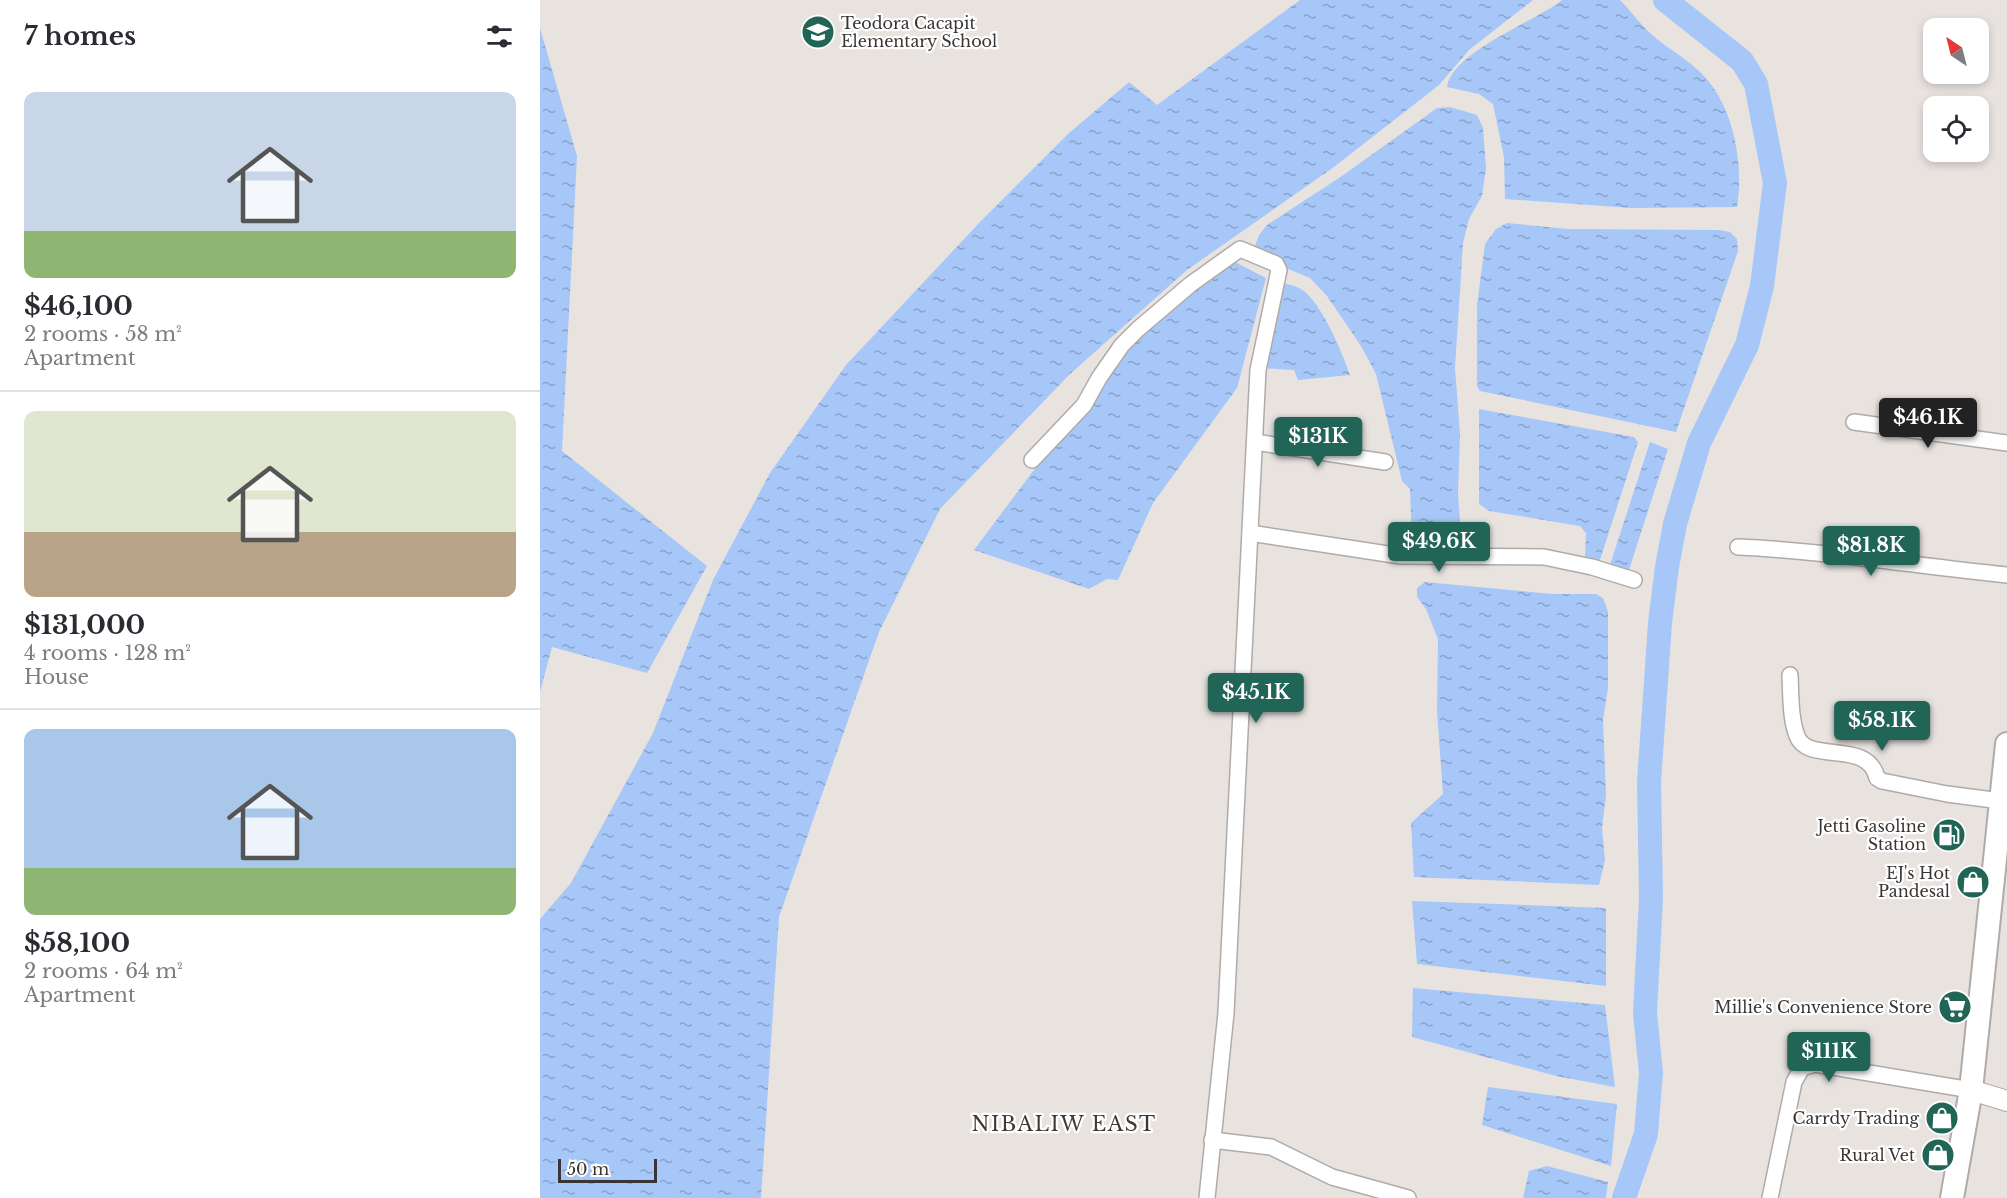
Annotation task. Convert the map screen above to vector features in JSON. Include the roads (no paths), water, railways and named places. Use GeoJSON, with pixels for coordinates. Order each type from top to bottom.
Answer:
{"type":"FeatureCollection","features":[{"type":"Feature","properties":{"kind":"highway"},"geometry":{"type":"LineString","coordinates":[[1952,1198],[1971,1090],[2007,744]]}},
{"type":"Feature","properties":{"kind":"main road"},"geometry":{"type":"LineString","coordinates":[[1971,1090],[2007,1101]]}},
{"type":"Feature","properties":{"kind":"street"},"geometry":{"type":"LineString","coordinates":[[1032,460],[1084,405],[1122,345],[1138,328],[1209,270],[1240,249],[1274,262],[1279,270],[1258,370],[1226,1013],[1207,1198]]}},
{"type":"Feature","properties":{"kind":"street"},"geometry":{"type":"LineString","coordinates":[[1854,422],[2007,443]]}},
{"type":"Feature","properties":{"kind":"street"},"geometry":{"type":"LineString","coordinates":[[1255,442],[1385,462]]}},
{"type":"Feature","properties":{"kind":"street"},"geometry":{"type":"LineString","coordinates":[[1250,533],[1401,556],[1553,558],[1634,580]]}},
{"type":"Feature","properties":{"kind":"street"},"geometry":{"type":"LineString","coordinates":[[1738,547],[1809,550],[1877,562],[2007,575]]}},
{"type":"Feature","properties":{"kind":"street"},"geometry":{"type":"LineString","coordinates":[[1790,675],[1792,715],[1797,738],[1807,746],[1864,758],[1875,769],[1877,778],[1882,780],[1947,794],[2001,801]]}},
{"type":"Feature","properties":{"kind":"street"},"geometry":{"type":"LineString","coordinates":[[1770,1198],[1794,1082],[1802,1068],[1815,1064],[1971,1090]]}},
{"type":"Feature","properties":{"kind":"street"},"geometry":{"type":"LineString","coordinates":[[1212,1140],[1270,1147],[1332,1177],[1408,1198]]}},
{"type":"Feature","properties":{"kind":"water"},"geometry":{"type":"Polygon","coordinates":[[[1300,0],[1533,0],[1469,50],[1439,85],[1334,167],[1187,270],[1069,375],[940,509],[879,632],[779,917],[761,1198],[540,1198],[540,919],[571,883],[653,733],[713,580],[770,473],[846,365],[980,222],[1068,134],[1129,82],[1157,105],[1300,0]]]}},
{"type":"Feature","properties":{"kind":"water"},"geometry":{"type":"Polygon","coordinates":[[[1562,0],[1620,0],[1651,34],[1693,65],[1705,77],[1715,90],[1730,121],[1738,156],[1737,207],[1631,208],[1505,199],[1504,157],[1493,104],[1479,94],[1447,87],[1452,74],[1478,50],[1562,0]]]}},
{"type":"Feature","properties":{"kind":"water"},"geometry":{"type":"Polygon","coordinates":[[[540,28],[577,156],[562,451],[707,566],[647,673],[552,647],[540,692],[540,28]]]}},
{"type":"Feature","properties":{"kind":"water"},"geometry":{"type":"Polygon","coordinates":[[[1450,107],[1477,115],[1483,128],[1486,168],[1482,196],[1469,219],[1463,243],[1455,368],[1460,434],[1458,493],[1460,521],[1458,545],[1450,554],[1419,551],[1412,542],[1410,489],[1402,481],[1376,374],[1361,346],[1327,296],[1310,278],[1252,254],[1259,235],[1267,225],[1342,176],[1437,108],[1450,107]]]}},
{"type":"Feature","properties":{"kind":"water"},"geometry":{"type":"Polygon","coordinates":[[[1507,223],[1568,229],[1719,230],[1730,232],[1737,239],[1738,251],[1676,432],[1480,391],[1477,386],[1477,305],[1485,244],[1496,229],[1507,223]]]}},
{"type":"Feature","properties":{"kind":"water"},"geometry":{"type":"Polygon","coordinates":[[[1233,261],[1266,278],[1237,388],[1153,503],[1118,580],[1107,579],[1089,589],[974,550],[1117,359],[1141,334],[1233,261]]]}},
{"type":"Feature","properties":{"kind":"water"},"geometry":{"type":"Polygon","coordinates":[[[1278,282],[1301,289],[1316,304],[1336,341],[1350,375],[1298,380],[1294,370],[1261,368],[1278,282]]]}},
{"type":"Feature","properties":{"kind":"water"},"geometry":{"type":"Polygon","coordinates":[[[1479,409],[1634,437],[1638,442],[1599,563],[1585,560],[1586,533],[1580,526],[1489,511],[1479,504],[1479,409]]]}},
{"type":"Feature","properties":{"kind":"water"},"geometry":{"type":"Polygon","coordinates":[[[1650,442],[1668,449],[1627,576],[1610,581],[1606,577],[1650,442]]]}},
{"type":"Feature","properties":{"kind":"water"},"geometry":{"type":"Polygon","coordinates":[[[1425,582],[1552,594],[1596,594],[1603,598],[1608,612],[1608,688],[1603,720],[1606,795],[1602,828],[1605,860],[1599,885],[1414,877],[1411,823],[1443,794],[1437,711],[1438,639],[1426,609],[1417,597],[1417,588],[1425,582]]]}},
{"type":"Feature","properties":{"kind":"water"},"geometry":{"type":"Polygon","coordinates":[[[1412,901],[1606,908],[1606,986],[1417,964],[1412,901]]]}},
{"type":"Feature","properties":{"kind":"water"},"geometry":{"type":"Polygon","coordinates":[[[1413,988],[1605,1005],[1615,1087],[1556,1076],[1412,1037],[1413,988]]]}},
{"type":"Feature","properties":{"kind":"water"},"geometry":{"type":"Polygon","coordinates":[[[1488,1087],[1617,1104],[1611,1166],[1482,1125],[1488,1087]]]}},
{"type":"Feature","properties":{"kind":"water"},"geometry":{"type":"Polygon","coordinates":[[[1547,1166],[1608,1182],[1606,1198],[1523,1198],[1529,1171],[1547,1166]]]}},
{"type":"Feature","properties":{"kind":"waterway"},"geometry":{"type":"LineString","coordinates":[[1624,1198],[1646,1134],[1651,1073],[1645,1013],[1651,898],[1649,782],[1660,623],[1667,567],[1675,524],[1699,443],[1747,345],[1762,286],[1775,183],[1756,84],[1742,61],[1665,0]]}},
{"type":"Feature","properties":{"kind":"place","name":"Teodora Cacapit Elementary School"},"geometry":{"type":"Point","coordinates":[818,32]}},
{"type":"Feature","properties":{"kind":"place","name":"Jetti Gasoline Station"},"geometry":{"type":"Point","coordinates":[1949,835]}},
{"type":"Feature","properties":{"kind":"place","name":"EJ's Hot Pandesal"},"geometry":{"type":"Point","coordinates":[1973,882]}},
{"type":"Feature","properties":{"kind":"place","name":"Millie's Convenience Store"},"geometry":{"type":"Point","coordinates":[1955,1007]}},
{"type":"Feature","properties":{"kind":"place","name":"Carrdy Trading"},"geometry":{"type":"Point","coordinates":[1942,1118]}},
{"type":"Feature","properties":{"kind":"place","name":"Rural Vet"},"geometry":{"type":"Point","coordinates":[1938,1155]}},
{"type":"Feature","properties":{"kind":"district","name":"NIBALIW EAST"},"geometry":{"type":"Point","coordinates":[1064,1124]}}]}
